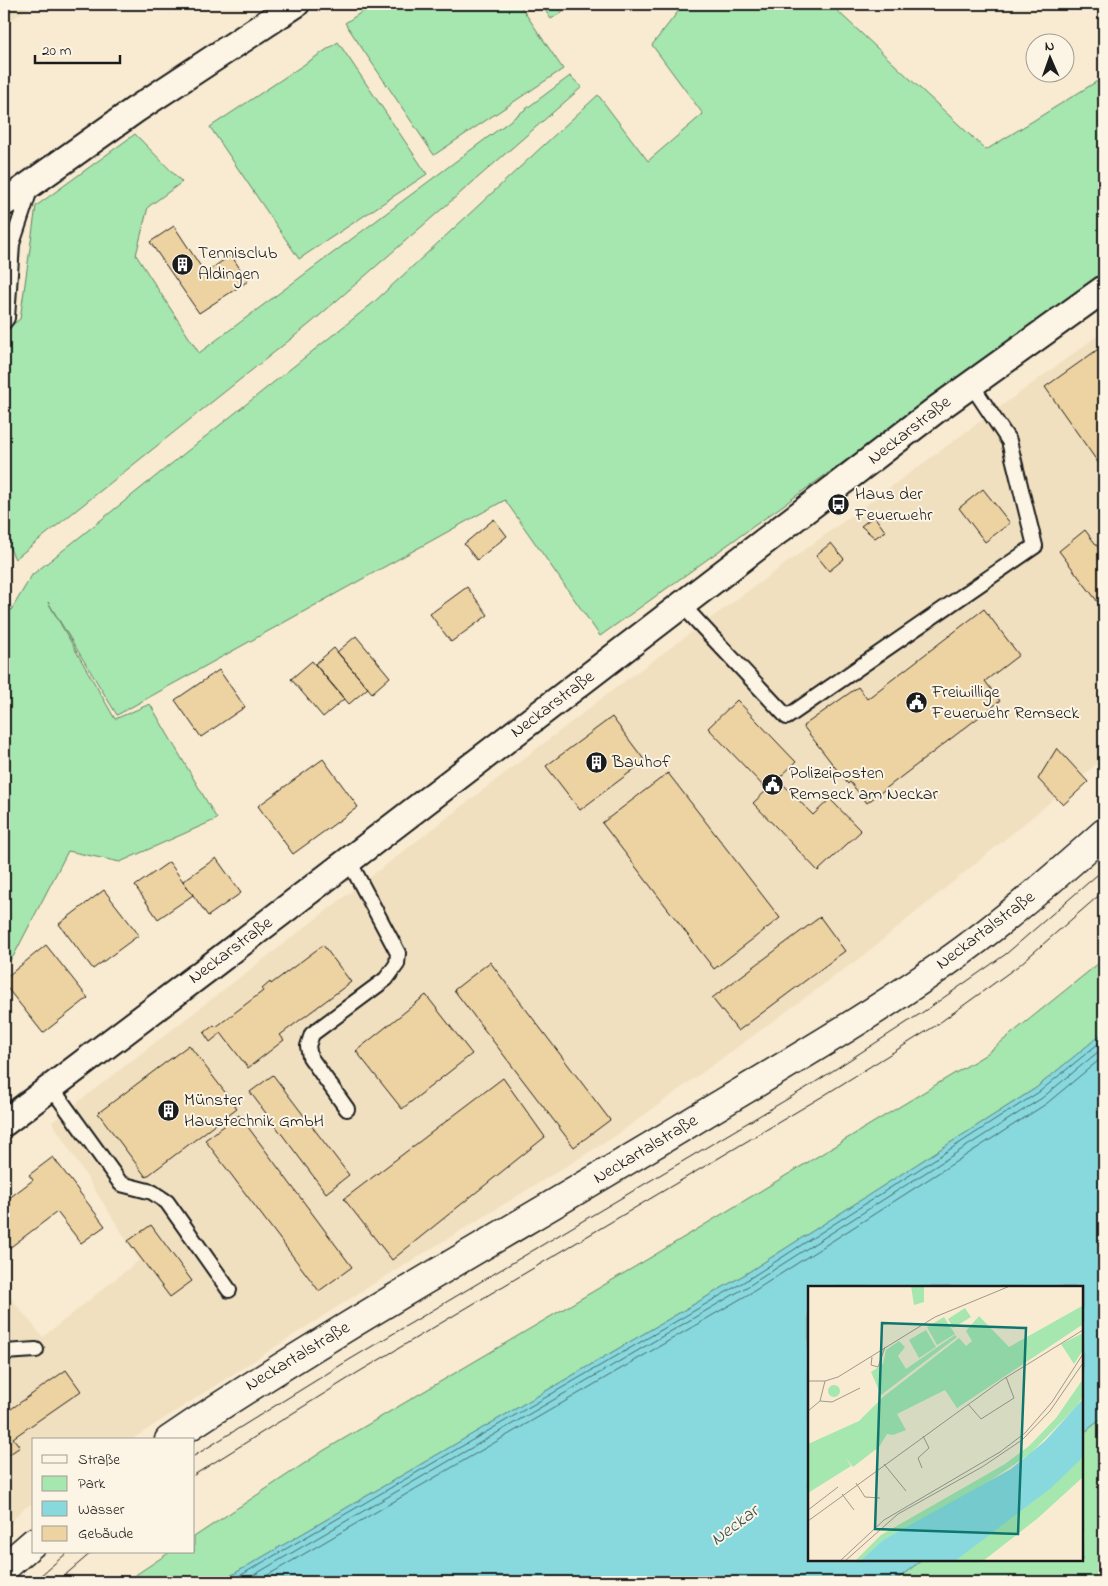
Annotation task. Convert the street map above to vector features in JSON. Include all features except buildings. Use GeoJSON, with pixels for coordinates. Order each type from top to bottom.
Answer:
{"type":"FeatureCollection","features":[{"type":"Feature","properties":{"kind":"main road","name":"Neckartalstraße"},"geometry":{"type":"LineString","coordinates":[[172,1438],[242,1390],[798,1058],[944,965],[1032,897],[1104,833]]}},
{"type":"Feature","properties":{"kind":"main road"},"geometry":{"type":"LineString","coordinates":[[4,1568],[32,1544]]}},
{"type":"Feature","properties":{"kind":"street"},"geometry":{"type":"LineString","coordinates":[[4,203],[135,110],[296,4]]}},
{"type":"Feature","properties":{"kind":"street","name":"Neckarstraße"},"geometry":{"type":"LineString","coordinates":[[4,1123],[971,384],[1104,289]]}},
{"type":"Feature","properties":{"kind":"lane"},"geometry":{"type":"LineString","coordinates":[[4,322],[7,318],[12,244],[32,182]]}},
{"type":"Feature","properties":{"kind":"lane"},"geometry":{"type":"LineString","coordinates":[[682,606],[787,716],[1034,546],[1009,441],[971,384]]}},
{"type":"Feature","properties":{"kind":"lane"},"geometry":{"type":"LineString","coordinates":[[347,1109],[310,1057],[308,1046],[312,1034],[386,979],[397,964],[398,954],[349,861]]}},
{"type":"Feature","properties":{"kind":"lane"},"geometry":{"type":"LineString","coordinates":[[51,1087],[121,1184],[152,1192],[167,1202],[229,1290]]}},
{"type":"Feature","properties":{"kind":"lane"},"geometry":{"type":"LineString","coordinates":[[4,1352],[36,1350]]}},
{"type":"Feature","properties":{"kind":"shaded area"},"geometry":{"type":"Polygon","coordinates":[[[4,4],[33,4],[4,26],[4,4]]]}},
{"type":"Feature","properties":{"kind":"shaded area"},"geometry":{"type":"Polygon","coordinates":[[[1104,331],[1104,758],[864,955],[614,1137],[362,1291],[134,1438],[32,1438],[32,1504],[23,1509],[4,1530],[4,1290],[43,1337],[139,1260],[52,1122],[618,686],[1104,331]]]}},
{"type":"Feature","properties":{"kind":"green space"},"geometry":{"type":"Polygon","coordinates":[[[374,4],[519,4],[563,69],[434,155],[345,23],[374,4]]]}},
{"type":"Feature","properties":{"kind":"green space"},"geometry":{"type":"Polygon","coordinates":[[[541,4],[575,4],[551,19],[541,4]]]}},
{"type":"Feature","properties":{"kind":"green space"},"geometry":{"type":"Polygon","coordinates":[[[684,4],[830,4],[986,150],[1104,77],[1104,276],[600,636],[505,500],[117,715],[48,602],[115,719],[150,704],[217,819],[120,862],[68,851],[13,957],[4,965],[4,622],[32,575],[373,303],[598,95],[648,161],[703,114],[652,45],[684,4]]]}},
{"type":"Feature","properties":{"kind":"green space"},"geometry":{"type":"Polygon","coordinates":[[[338,42],[427,174],[299,259],[210,127],[338,42]]]}},
{"type":"Feature","properties":{"kind":"green space"},"geometry":{"type":"Polygon","coordinates":[[[570,76],[582,87],[311,323],[15,559],[4,537],[4,331],[20,319],[36,206],[135,134],[182,182],[148,207],[136,255],[199,353],[570,76]]]}},
{"type":"Feature","properties":{"kind":"green space"},"geometry":{"type":"Polygon","coordinates":[[[1104,959],[1104,1032],[1036,1088],[744,1275],[220,1582],[125,1582],[167,1554],[195,1554],[195,1536],[323,1451],[648,1259],[985,1055],[1104,959]]]}},
{"type":"Feature","properties":{"kind":"green space"},"geometry":{"type":"Polygon","coordinates":[[[1104,1417],[1104,1582],[893,1582],[921,1561],[1083,1561],[1083,1433],[1104,1417]]]}},
{"type":"Feature","properties":{"kind":"water","name":"Neckar"},"geometry":{"type":"Polygon","coordinates":[[[1104,1032],[1104,1417],[1083,1433],[1083,1286],[808,1286],[808,1561],[921,1561],[893,1582],[220,1582],[744,1275],[1036,1088],[1104,1032]]]}},
{"type":"Feature","properties":{"kind":"tram line"},"geometry":{"type":"LineString","coordinates":[[195,1455],[349,1360],[811,1085],[926,1010],[1006,954],[1104,869]]}},
{"type":"Feature","properties":{"kind":"tram line"},"geometry":{"type":"LineString","coordinates":[[195,1474],[357,1373],[823,1096],[935,1026],[1018,966],[1104,891]]}},
{"type":"Feature","properties":{"kind":"tram line"},"geometry":{"type":"LineString","coordinates":[[33,1582],[66,1554]]}},
{"type":"Feature","properties":{"kind":"tram line"},"geometry":{"type":"LineString","coordinates":[[57,1582],[90,1554]]}},
{"type":"Feature","properties":{"kind":"place","name":"Tennisclub Aldingen"},"geometry":{"type":"Point","coordinates":[182,264]}},
{"type":"Feature","properties":{"kind":"place","name":"Haus der Feuerwehr"},"geometry":{"type":"Point","coordinates":[839,505]}},
{"type":"Feature","properties":{"kind":"place","name":"Freiwillige Feuerwehr Remseck"},"geometry":{"type":"Point","coordinates":[916,703]}},
{"type":"Feature","properties":{"kind":"place","name":"Bauhof"},"geometry":{"type":"Point","coordinates":[596,763]}},
{"type":"Feature","properties":{"kind":"place","name":"Polizeiposten Remseck am Neckar"},"geometry":{"type":"Point","coordinates":[773,784]}},
{"type":"Feature","properties":{"kind":"place","name":"Münster Haustechnik GmbH"},"geometry":{"type":"Point","coordinates":[168,1111]}}]}
